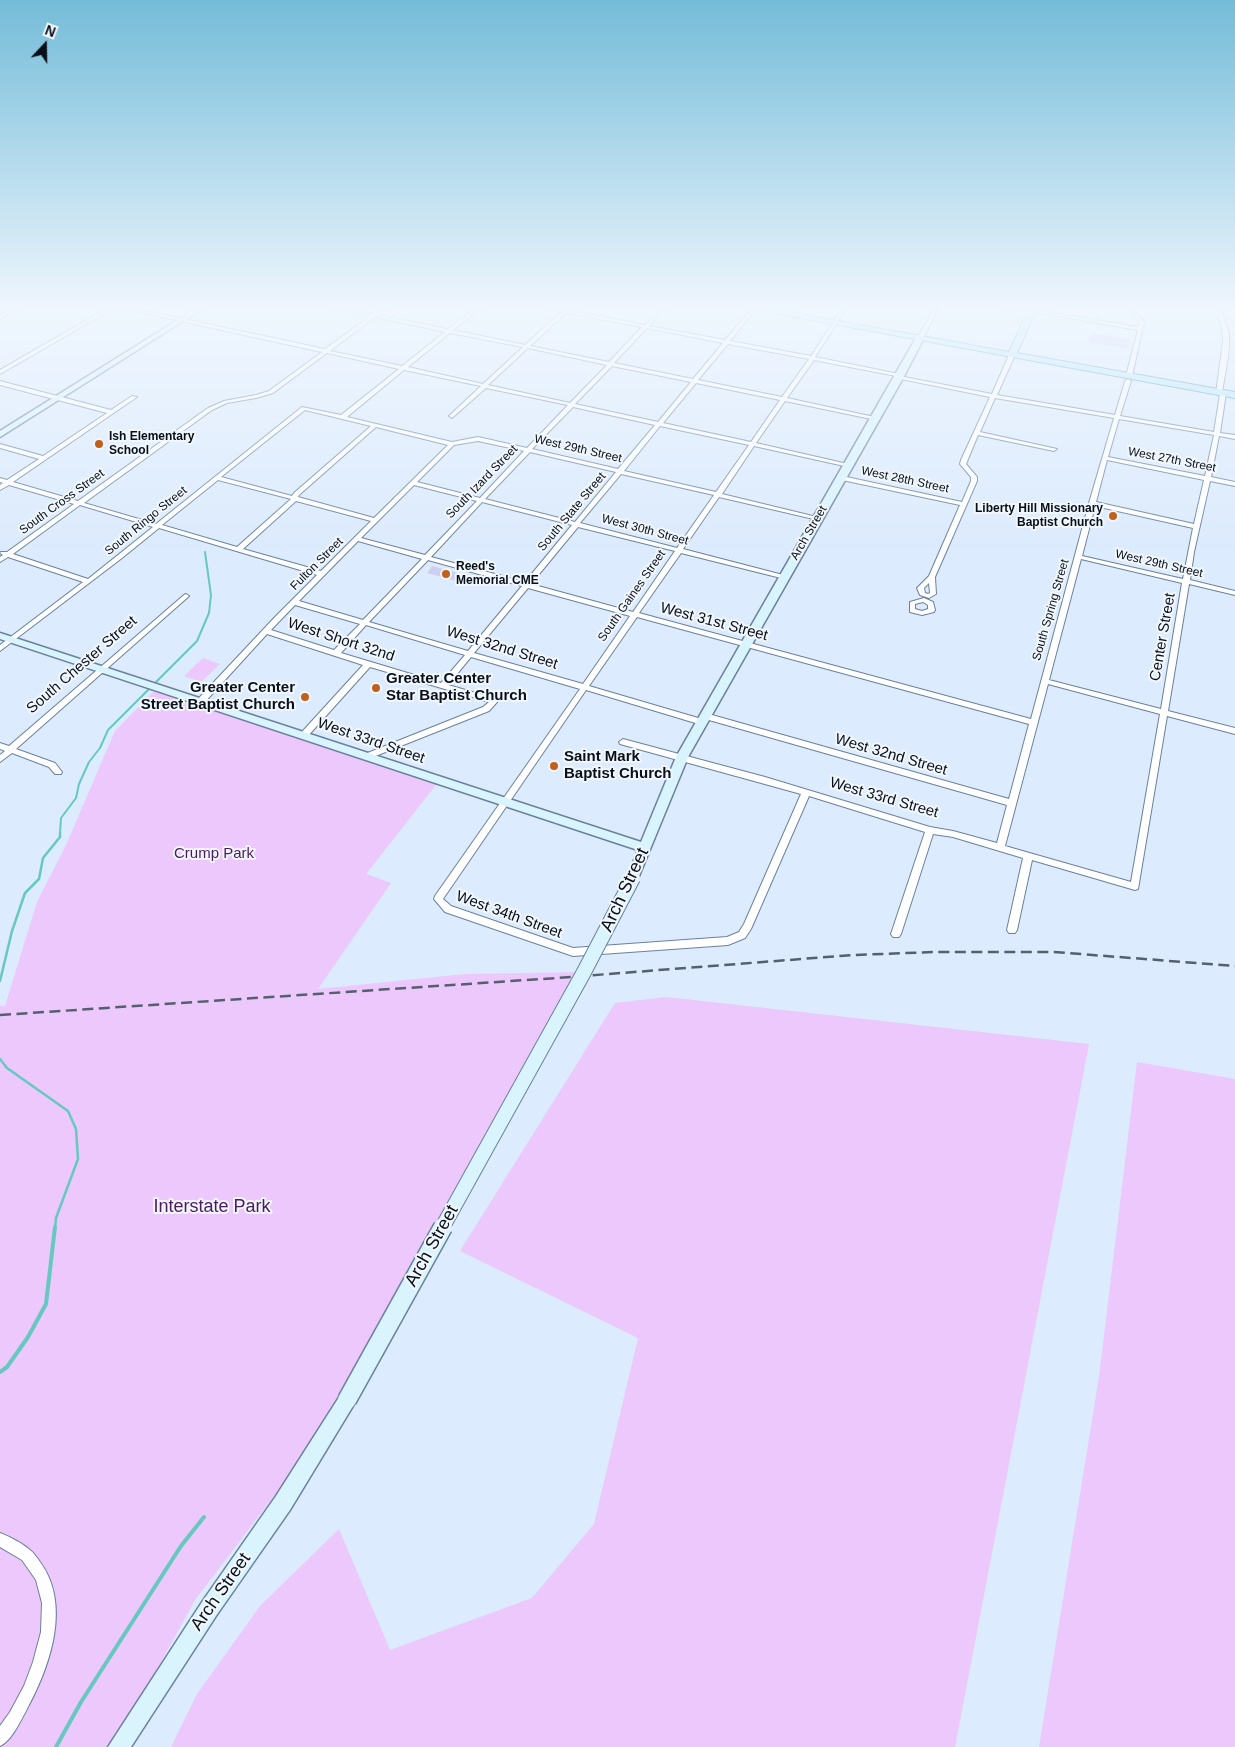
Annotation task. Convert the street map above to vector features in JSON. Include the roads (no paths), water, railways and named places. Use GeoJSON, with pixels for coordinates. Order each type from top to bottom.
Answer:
{"type":"FeatureCollection","features":[{"type":"Feature","properties":{"kind":"main road"},"geometry":{"type":"LineString","coordinates":[[0,435],[75,388]]}},
{"type":"Feature","properties":{"kind":"main road","name":"Arch Street"},"geometry":{"type":"LineString","coordinates":[[119,1747],[173,1663],[283,1503],[347,1400],[609,926],[633,878],[682,757],[894,388]]}},
{"type":"Feature","properties":{"kind":"main road"},"geometry":{"type":"LineString","coordinates":[[1185,388],[1235,396]]}},
{"type":"Feature","properties":{"kind":"main road","name":"West 33rd Street"},"geometry":{"type":"LineString","coordinates":[[0,636],[645,848]]}},
{"type":"Feature","properties":{"kind":"street"},"geometry":{"type":"LineString","coordinates":[[18,388],[112,412]]}},
{"type":"Feature","properties":{"kind":"street","name":"South Cross Street"},"geometry":{"type":"LineString","coordinates":[[0,560],[4,553],[217,405],[231,400],[269,393],[277,388]]}},
{"type":"Feature","properties":{"kind":"street"},"geometry":{"type":"LineString","coordinates":[[343,417],[380,388]]}},
{"type":"Feature","properties":{"kind":"street"},"geometry":{"type":"LineString","coordinates":[[452,416],[481,388]]}},
{"type":"Feature","properties":{"kind":"street","name":"West 28th Street"},"geometry":{"type":"LineString","coordinates":[[496,388],[849,465]]}},
{"type":"Feature","properties":{"kind":"street","name":"South Izard Street"},"geometry":{"type":"LineString","coordinates":[[336,653],[587,388]]}},
{"type":"Feature","properties":{"kind":"street","name":"South State Street"},"geometry":{"type":"LineString","coordinates":[[443,686],[690,388]]}},
{"type":"Feature","properties":{"kind":"street"},"geometry":{"type":"LineString","coordinates":[[727,388],[876,418]]}},
{"type":"Feature","properties":{"kind":"street","name":"South Gaines Street"},"geometry":{"type":"LineString","coordinates":[[438,900],[792,388]]}},
{"type":"Feature","properties":{"kind":"street"},"geometry":{"type":"LineString","coordinates":[[952,388],[1116,418],[1235,437]]}},
{"type":"Feature","properties":{"kind":"street"},"geometry":{"type":"LineString","coordinates":[[925,598],[934,592],[932,577],[975,479],[964,464],[997,388]]}},
{"type":"Feature","properties":{"kind":"street","name":"South Spring Street"},"geometry":{"type":"LineString","coordinates":[[1000,847],[1092,503],[1126,388]]}},
{"type":"Feature","properties":{"kind":"street","name":"Center Street"},"geometry":{"type":"LineString","coordinates":[[1135,887],[1186,582],[1217,434],[1221,388]]}},
{"type":"Feature","properties":{"kind":"street"},"geometry":{"type":"LineString","coordinates":[[0,488],[134,397]]}},
{"type":"Feature","properties":{"kind":"street","name":"West 29th Street"},"geometry":{"type":"LineString","coordinates":[[304,408],[452,444],[478,438],[621,470],[818,518]]}},
{"type":"Feature","properties":{"kind":"street","name":"South Ringo Street"},"geometry":{"type":"LineString","coordinates":[[0,649],[304,408]]}},
{"type":"Feature","properties":{"kind":"street"},"geometry":{"type":"LineString","coordinates":[[238,550],[295,499],[296,494],[375,425]]}},
{"type":"Feature","properties":{"kind":"street"},"geometry":{"type":"LineString","coordinates":[[976,433],[1054,450]]}},
{"type":"Feature","properties":{"kind":"street","name":"Fulton Street"},"geometry":{"type":"LineString","coordinates":[[200,702],[294,602],[452,444]]}},
{"type":"Feature","properties":{"kind":"street"},"geometry":{"type":"LineString","coordinates":[[0,446],[43,458]]}},
{"type":"Feature","properties":{"kind":"street","name":"West 27th Street"},"geometry":{"type":"LineString","coordinates":[[1105,458],[1235,484]]}},
{"type":"Feature","properties":{"kind":"street"},"geometry":{"type":"LineString","coordinates":[[218,478],[375,520]]}},
{"type":"Feature","properties":{"kind":"street","name":"West 28th Street"},"geometry":{"type":"LineString","coordinates":[[842,478],[964,504]]}},
{"type":"Feature","properties":{"kind":"street"},"geometry":{"type":"LineString","coordinates":[[0,480],[322,574]]}},
{"type":"Feature","properties":{"kind":"street","name":"West 30th Street"},"geometry":{"type":"LineString","coordinates":[[413,483],[785,577]]}},
{"type":"Feature","properties":{"kind":"street"},"geometry":{"type":"LineString","coordinates":[[1092,503],[1197,528]]}},
{"type":"Feature","properties":{"kind":"street","name":"West 31st Street"},"geometry":{"type":"LineString","coordinates":[[357,539],[1034,724]]}},
{"type":"Feature","properties":{"kind":"street"},"geometry":{"type":"LineString","coordinates":[[4,553],[88,581]]}},
{"type":"Feature","properties":{"kind":"street","name":"West 29th Street"},"geometry":{"type":"LineString","coordinates":[[1078,557],[1235,593]]}},
{"type":"Feature","properties":{"kind":"street","name":"South Chester Street"},"geometry":{"type":"LineString","coordinates":[[0,759],[186,596]]}},
{"type":"Feature","properties":{"kind":"street","name":"West 32nd Street"},"geometry":{"type":"LineString","coordinates":[[294,602],[471,652],[585,687],[1012,803]]}},
{"type":"Feature","properties":{"kind":"street","name":"West Short 32nd"},"geometry":{"type":"LineString","coordinates":[[267,630],[368,664],[494,701],[486,709],[368,756]]}},
{"type":"Feature","properties":{"kind":"street"},"geometry":{"type":"LineString","coordinates":[[304,735],[368,664]]}},
{"type":"Feature","properties":{"kind":"street"},"geometry":{"type":"LineString","coordinates":[[1044,681],[1235,732]]}},
{"type":"Feature","properties":{"kind":"street","name":"West 33rd Street"},"geometry":{"type":"LineString","coordinates":[[623,742],[682,757],[930,830],[953,834],[1000,847],[1028,857],[1135,887]]}},
{"type":"Feature","properties":{"kind":"street"},"geometry":{"type":"LineString","coordinates":[[0,746],[52,765],[58,772]]}},
{"type":"Feature","properties":{"kind":"street","name":"West 34th Street"},"geometry":{"type":"LineString","coordinates":[[438,900],[448,909],[573,952],[719,942],[740,937],[748,926],[806,793]]}},
{"type":"Feature","properties":{"kind":"street"},"geometry":{"type":"LineString","coordinates":[[896,934],[930,830]]}},
{"type":"Feature","properties":{"kind":"street"},"geometry":{"type":"LineString","coordinates":[[1012,930],[1028,857]]}},
{"type":"Feature","properties":{"kind":"street"},"geometry":{"type":"LineString","coordinates":[[0,1540],[24,1554],[40,1571],[48,1588],[50,1608],[38,1671],[20,1709],[0,1739]]}},
{"type":"Feature","properties":{"kind":"waterway"},"geometry":{"type":"LineString","coordinates":[[60,833],[61,818],[76,798],[79,784],[89,762],[100,748],[108,730],[197,641],[209,613],[211,595],[205,552]]}},
{"type":"Feature","properties":{"kind":"waterway"},"geometry":{"type":"LineString","coordinates":[[0,981],[12,931],[25,893],[39,879],[43,858],[60,837],[60,833]]}},
{"type":"Feature","properties":{"kind":"waterway"},"geometry":{"type":"LineString","coordinates":[[0,1059],[7,1068],[68,1111],[76,1129],[78,1159],[56,1218],[55,1228]]}},
{"type":"Feature","properties":{"kind":"waterway"},"geometry":{"type":"LineString","coordinates":[[0,1372],[7,1367],[28,1337],[46,1304],[55,1227]]}},
{"type":"Feature","properties":{"kind":"waterway"},"geometry":{"type":"LineString","coordinates":[[56,1747],[81,1702],[181,1546],[204,1517]]}},
{"type":"Feature","properties":{"kind":"railway"},"geometry":{"type":"LineString","coordinates":[[0,1015],[557,978],[853,955],[936,952],[1054,952],[1235,966]]}},
{"type":"Feature","properties":{"kind":"place","name":"Ish Elementary School"},"geometry":{"type":"Point","coordinates":[99,444]}},
{"type":"Feature","properties":{"kind":"place","name":"Liberty Hill Missionary Baptist Church"},"geometry":{"type":"Point","coordinates":[1113,516]}},
{"type":"Feature","properties":{"kind":"place","name":"Reed's Memorial CME"},"geometry":{"type":"Point","coordinates":[446,574]}},
{"type":"Feature","properties":{"kind":"place","name":"Greater Center Star Baptist Church"},"geometry":{"type":"Point","coordinates":[376,688]}},
{"type":"Feature","properties":{"kind":"place","name":"Greater Center Street Baptist Church"},"geometry":{"type":"Point","coordinates":[305,697]}},
{"type":"Feature","properties":{"kind":"place","name":"Saint Mark Baptist Church"},"geometry":{"type":"Point","coordinates":[554,766]}},
{"type":"Feature","properties":{"kind":"park label","name":"Crump Park"},"geometry":{"type":"Point","coordinates":[214,854]}},
{"type":"Feature","properties":{"kind":"park label","name":"Interstate Park"},"geometry":{"type":"Point","coordinates":[212,1207]}}]}
